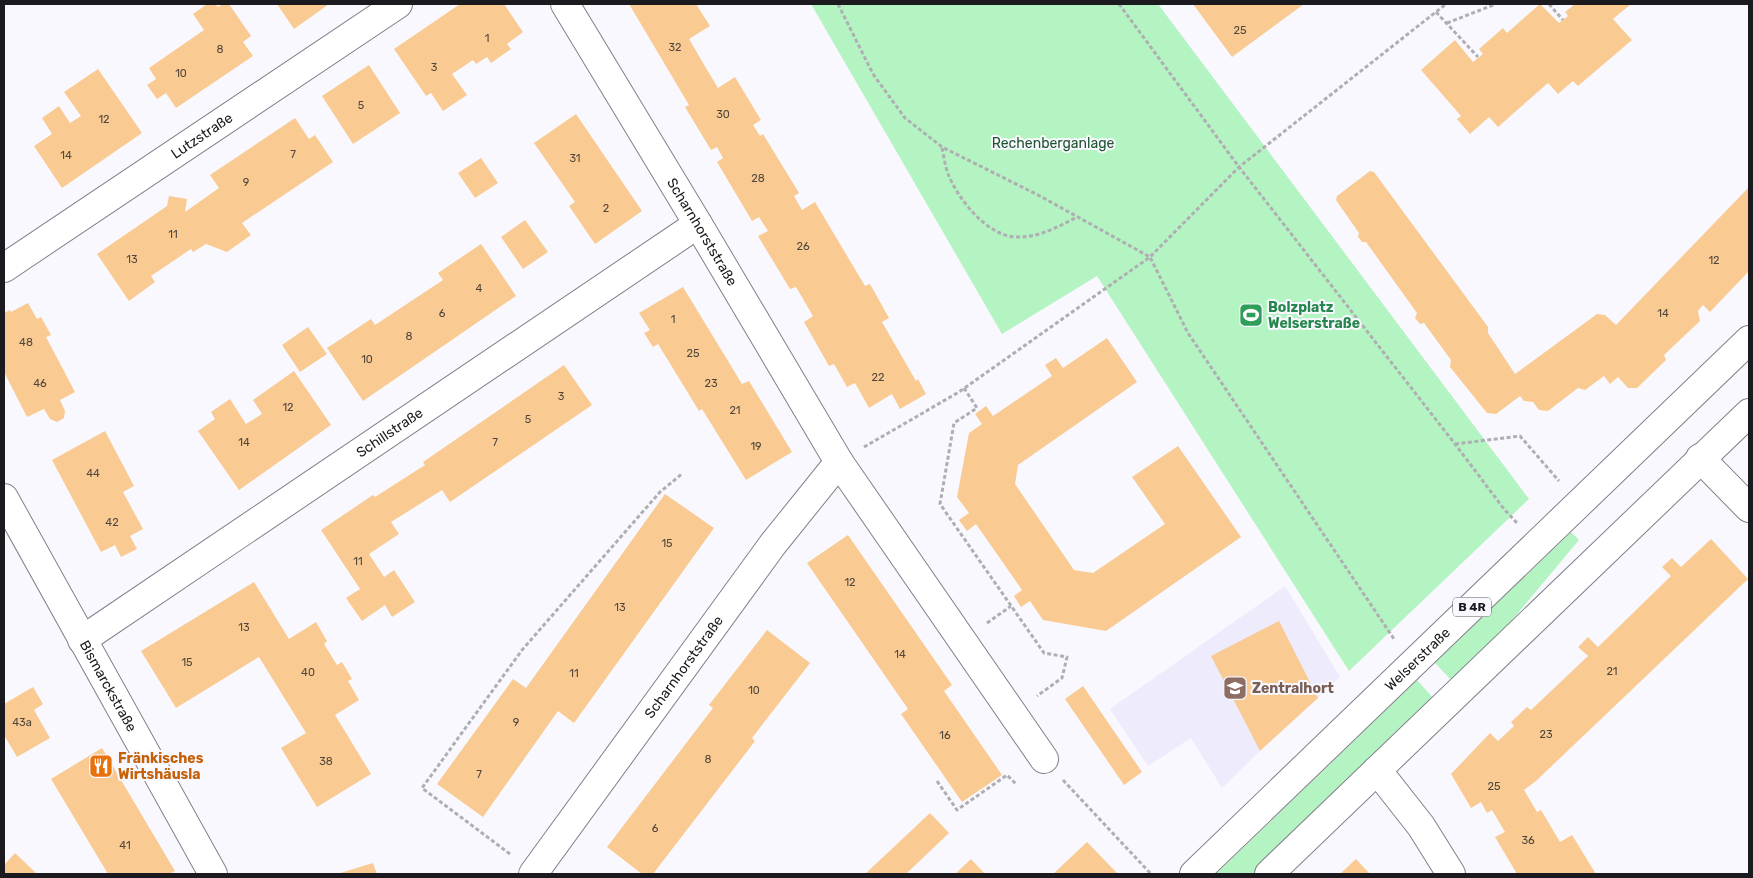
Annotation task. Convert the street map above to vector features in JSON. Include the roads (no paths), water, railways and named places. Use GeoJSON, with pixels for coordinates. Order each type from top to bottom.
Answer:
{"type":"FeatureCollection","features":[{"type":"Feature","properties":{"kind":"street","name":"Lutzstraße"},"geometry":{"type":"LineString","coordinates":[[4,268],[398,4]]}},
{"type":"Feature","properties":{"kind":"street","name":"Scharnhorststraße"},"geometry":{"type":"LineString","coordinates":[[565,4],[839,462],[1044,759]]}},
{"type":"Feature","properties":{"kind":"street","name":"Schillstraße"},"geometry":{"type":"LineString","coordinates":[[82,640],[698,224]]}},
{"type":"Feature","properties":{"kind":"street","name":"Welserstraße"},"geometry":{"type":"LineString","coordinates":[[1194,874],[1749,340]]}},
{"type":"Feature","properties":{"kind":"street"},"geometry":{"type":"LineString","coordinates":[[1269,874],[1749,412]]}},
{"type":"Feature","properties":{"kind":"street"},"geometry":{"type":"LineString","coordinates":[[1700,458],[1749,508]]}},
{"type":"Feature","properties":{"kind":"street","name":"Scharnhorststraße"},"geometry":{"type":"LineString","coordinates":[[534,873],[780,534],[839,462]]}},
{"type":"Feature","properties":{"kind":"street","name":"Bismarckstraße"},"geometry":{"type":"LineString","coordinates":[[4,498],[213,874]]}},
{"type":"Feature","properties":{"kind":"street"},"geometry":{"type":"LineString","coordinates":[[1378,770],[1421,826],[1451,874]]}},
{"type":"Feature","properties":{"kind":"place","name":"Bolzplatz Welserstraße"},"geometry":{"type":"Point","coordinates":[1251,315]}},
{"type":"Feature","properties":{"kind":"place","name":"Zentralhort"},"geometry":{"type":"Point","coordinates":[1235,688]}},
{"type":"Feature","properties":{"kind":"place","name":"Fränkisches Wirtshäusla"},"geometry":{"type":"Point","coordinates":[101,766]}},
{"type":"Feature","properties":{"kind":"park label","name":"Rechenberganlage"},"geometry":{"type":"Point","coordinates":[1053,143]}}]}
